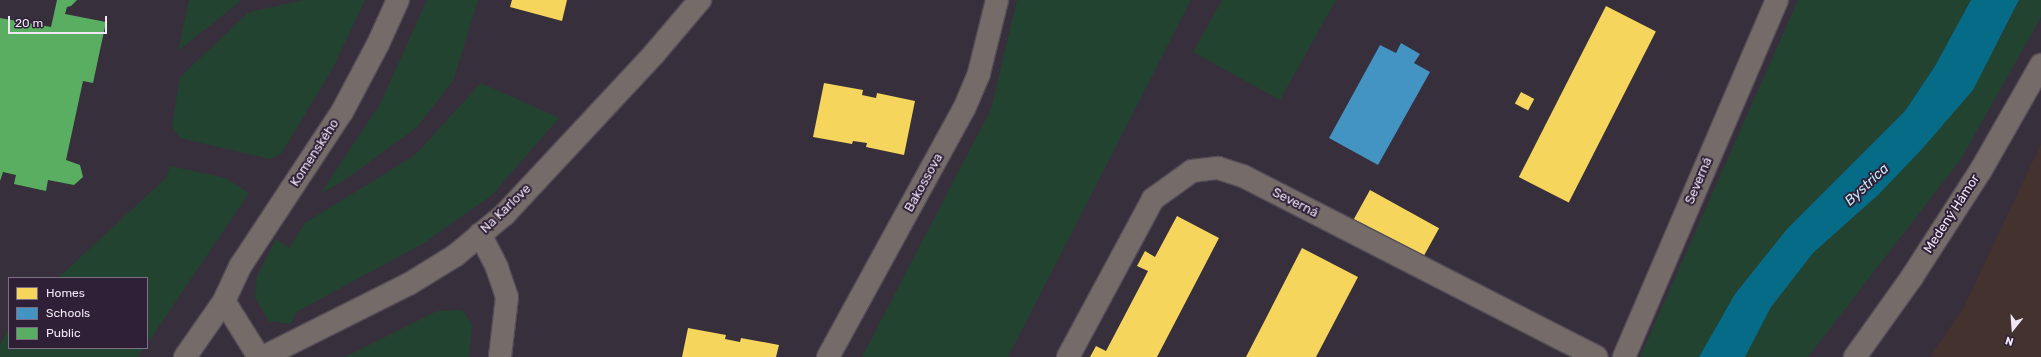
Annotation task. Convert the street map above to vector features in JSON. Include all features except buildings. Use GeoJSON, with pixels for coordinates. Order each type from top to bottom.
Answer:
{"type":"FeatureCollection","features":[{"type":"Feature","properties":{"kind":"street","name":"Komenského"},"geometry":{"type":"LineString","coordinates":[[186,357],[224,301],[241,265],[342,112],[378,44],[398,0]]}},
{"type":"Feature","properties":{"kind":"street","name":"Na Karlove"},"geometry":{"type":"LineString","coordinates":[[263,357],[409,284],[456,255],[505,214],[654,54],[700,0]]}},
{"type":"Feature","properties":{"kind":"street","name":"Bakossova"},"geometry":{"type":"LineString","coordinates":[[828,357],[964,109],[979,73],[997,0]]}},
{"type":"Feature","properties":{"kind":"street","name":"Severná"},"geometry":{"type":"LineString","coordinates":[[1624,357],[1772,2]]}},
{"type":"Feature","properties":{"kind":"street","name":"Medený Hámor"},"geometry":{"type":"LineString","coordinates":[[1855,357],[1912,277],[1964,197],[2041,65]]}},
{"type":"Feature","properties":{"kind":"street","name":"Severná"},"geometry":{"type":"LineString","coordinates":[[1068,357],[1152,199],[1192,171],[1218,168],[1243,176],[1596,357]]}},
{"type":"Feature","properties":{"kind":"street"},"geometry":{"type":"LineString","coordinates":[[480,234],[497,268],[507,297],[500,357]]}},
{"type":"Feature","properties":{"kind":"street"},"geometry":{"type":"LineString","coordinates":[[224,301],[259,357]]}},
{"type":"Feature","properties":{"kind":"shaded area"},"geometry":{"type":"Polygon","coordinates":[[[2041,144],[2041,357],[1930,357],[1964,307],[2041,144]]]}},
{"type":"Feature","properties":{"kind":"green space"},"geometry":{"type":"Polygon","coordinates":[[[189,0],[242,0],[178,51],[189,0]]]}},
{"type":"Feature","properties":{"kind":"green space"},"geometry":{"type":"Polygon","coordinates":[[[304,0],[365,0],[333,68],[281,154],[270,159],[180,138],[172,126],[180,77],[249,12],[304,0]]]}},
{"type":"Feature","properties":{"kind":"green space"},"geometry":{"type":"Polygon","coordinates":[[[427,0],[478,0],[453,81],[417,127],[342,182],[321,193],[380,104],[427,0]]]}},
{"type":"Feature","properties":{"kind":"green space"},"geometry":{"type":"Polygon","coordinates":[[[1017,0],[1191,0],[1008,357],[862,357],[991,109],[1017,0]]]}},
{"type":"Feature","properties":{"kind":"green space"},"geometry":{"type":"Polygon","coordinates":[[[1222,0],[1336,0],[1280,100],[1193,52],[1222,0]]]}},
{"type":"Feature","properties":{"kind":"green space"},"geometry":{"type":"Polygon","coordinates":[[[1798,0],[1971,0],[1935,66],[1905,111],[1787,229],[1735,294],[1699,357],[1640,357],[1798,0]]]}},
{"type":"Feature","properties":{"kind":"green space"},"geometry":{"type":"Polygon","coordinates":[[[2019,0],[2041,0],[2041,17],[1961,159],[1808,357],[1745,357],[1771,307],[1813,253],[1878,195],[2000,39],[2019,0]]]}},
{"type":"Feature","properties":{"kind":"green space"},"geometry":{"type":"Polygon","coordinates":[[[481,83],[559,118],[492,195],[424,243],[296,312],[291,324],[269,321],[255,298],[257,276],[276,239],[289,248],[305,223],[415,155],[481,83]]]}},
{"type":"Feature","properties":{"kind":"green space"},"geometry":{"type":"Polygon","coordinates":[[[170,166],[226,178],[249,193],[148,343],[148,277],[59,277],[166,178],[170,166]]]}},
{"type":"Feature","properties":{"kind":"green space"},"geometry":{"type":"Polygon","coordinates":[[[462,310],[472,324],[469,357],[345,357],[437,311],[462,310]]]}},
{"type":"Feature","properties":{"kind":"green space"},"geometry":{"type":"Polygon","coordinates":[[[8,331],[8,349],[143,349],[138,357],[0,357],[0,344],[8,331]]]}},
{"type":"Feature","properties":{"kind":"water","name":"Bystrica"},"geometry":{"type":"Polygon","coordinates":[[[1971,0],[2019,0],[1973,90],[1922,149],[1878,195],[1813,253],[1771,307],[1745,357],[1699,357],[1735,294],[1787,229],[1905,111],[1935,66],[1971,0]]]}}]}
